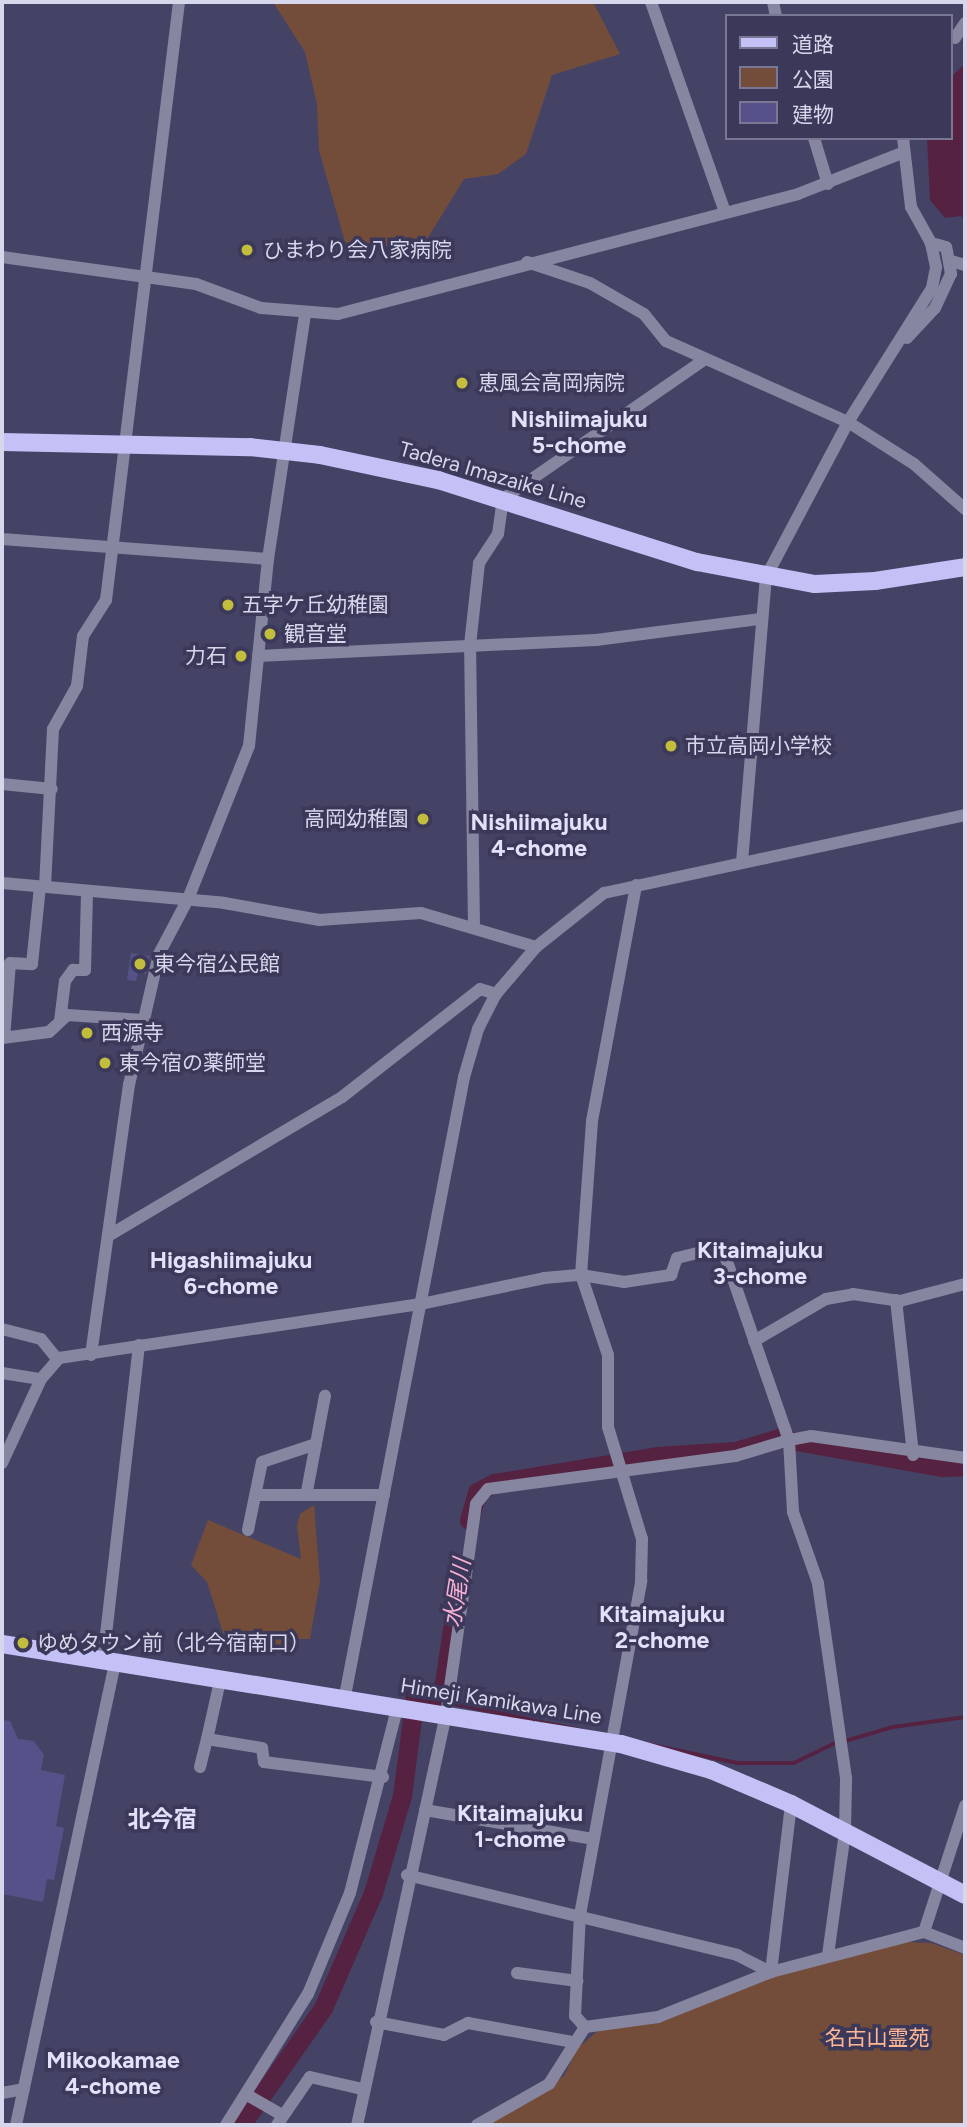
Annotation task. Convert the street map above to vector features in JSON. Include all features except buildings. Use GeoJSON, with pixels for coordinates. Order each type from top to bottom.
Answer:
{"type":"FeatureCollection","features":[{"type":"Feature","properties":{"kind":"main road","name":"Tadera Imazaike Line"},"geometry":{"type":"LineString","coordinates":[[2,442],[284,451],[374,464],[503,499],[697,562],[815,584],[875,581],[965,567]]}},
{"type":"Feature","properties":{"kind":"main road","name":"Himeji Kamikawa Line"},"geometry":{"type":"LineString","coordinates":[[2,1644],[344,1701],[443,1713],[610,1741],[711,1770],[791,1804],[965,1895]]}},
{"type":"Feature","properties":{"kind":"street"},"geometry":{"type":"LineString","coordinates":[[143,1020],[67,1015],[49,1032],[3,1038],[10,963],[32,964],[43,887],[52,789],[53,729],[77,686],[83,636],[106,600],[143,277],[179,2]]}},
{"type":"Feature","properties":{"kind":"street"},"geometry":{"type":"LineString","coordinates":[[651,2],[724,209]]}},
{"type":"Feature","properties":{"kind":"street"},"geometry":{"type":"LineString","coordinates":[[957,37],[965,23]]}},
{"type":"Feature","properties":{"kind":"street"},"geometry":{"type":"LineString","coordinates":[[815,140],[828,184]]}},
{"type":"Feature","properties":{"kind":"street"},"geometry":{"type":"LineString","coordinates":[[742,862],[758,619],[766,577],[848,422],[932,288],[936,267],[931,243],[911,208],[902,153],[903,140]]}},
{"type":"Feature","properties":{"kind":"street"},"geometry":{"type":"LineString","coordinates":[[2,257],[195,284],[261,308],[305,313],[373,308],[523,261],[828,184],[902,153]]}},
{"type":"Feature","properties":{"kind":"street"},"geometry":{"type":"LineString","coordinates":[[896,344],[935,308],[951,268],[946,247],[931,243]]}},
{"type":"Feature","properties":{"kind":"street"},"geometry":{"type":"LineString","coordinates":[[523,261],[608,292],[644,314],[666,341],[848,422],[914,464],[965,509]]}},
{"type":"Feature","properties":{"kind":"street"},"geometry":{"type":"LineString","coordinates":[[951,268],[965,265]]}},
{"type":"Feature","properties":{"kind":"street"},"geometry":{"type":"LineString","coordinates":[[951,268],[965,278]]}},
{"type":"Feature","properties":{"kind":"street"},"geometry":{"type":"LineString","coordinates":[[91,1355],[143,1020],[159,954],[188,899],[249,746],[268,559],[305,313]]}},
{"type":"Feature","properties":{"kind":"street"},"geometry":{"type":"LineString","coordinates":[[474,927],[470,645],[478,563],[498,534],[503,499],[704,360]]}},
{"type":"Feature","properties":{"kind":"street"},"geometry":{"type":"LineString","coordinates":[[2,538],[268,559]]}},
{"type":"Feature","properties":{"kind":"street"},"geometry":{"type":"LineString","coordinates":[[258,656],[596,640],[758,619]]}},
{"type":"Feature","properties":{"kind":"street"},"geometry":{"type":"LineString","coordinates":[[2,784],[52,789]]}},
{"type":"Feature","properties":{"kind":"street"},"geometry":{"type":"LineString","coordinates":[[344,1701],[464,1077],[478,1029],[496,995],[536,947],[604,893],[965,815]]}},
{"type":"Feature","properties":{"kind":"street"},"geometry":{"type":"LineString","coordinates":[[2,883],[188,899],[319,920],[421,913],[536,947]]}},
{"type":"Feature","properties":{"kind":"street"},"geometry":{"type":"LineString","coordinates":[[585,2027],[575,2016],[580,1915],[641,1581],[642,1539],[607,1415],[608,1355],[581,1275],[592,1121],[636,885]]}},
{"type":"Feature","properties":{"kind":"street"},"geometry":{"type":"LineString","coordinates":[[60,1021],[65,981],[73,970],[85,970],[87,891]]}},
{"type":"Feature","properties":{"kind":"street"},"geometry":{"type":"LineString","coordinates":[[108,1236],[342,1097],[480,989],[496,995]]}},
{"type":"Feature","properties":{"kind":"street"},"geometry":{"type":"LineString","coordinates":[[2,1464],[41,1379],[57,1359],[421,1304],[581,1275],[624,1282],[671,1275],[677,1258],[722,1247],[789,1440],[793,1512],[826,1625],[846,1778],[845,1832],[828,1955]]}},
{"type":"Feature","properties":{"kind":"street"},"geometry":{"type":"LineString","coordinates":[[754,1341],[826,1299],[853,1294],[896,1300],[965,1284]]}},
{"type":"Feature","properties":{"kind":"street"},"geometry":{"type":"LineString","coordinates":[[896,1300],[913,1455]]}},
{"type":"Feature","properties":{"kind":"street"},"geometry":{"type":"LineString","coordinates":[[2,1329],[41,1339],[57,1359]]}},
{"type":"Feature","properties":{"kind":"street"},"geometry":{"type":"LineString","coordinates":[[17,2125],[109,1662],[139,1345]]}},
{"type":"Feature","properties":{"kind":"street"},"geometry":{"type":"LineString","coordinates":[[2,1373],[41,1379]]}},
{"type":"Feature","properties":{"kind":"street"},"geometry":{"type":"LineString","coordinates":[[307,1491],[325,1396]]}},
{"type":"Feature","properties":{"kind":"street"},"geometry":{"type":"LineString","coordinates":[[357,2125],[362,2089],[407,1875],[425,1810],[476,1504],[488,1489],[619,1463],[735,1456],[811,1436],[913,1455],[965,1458]]}},
{"type":"Feature","properties":{"kind":"street"},"geometry":{"type":"LineString","coordinates":[[248,1530],[259,1495],[262,1462],[316,1444]]}},
{"type":"Feature","properties":{"kind":"street"},"geometry":{"type":"LineString","coordinates":[[259,1495],[307,1491],[384,1495]]}},
{"type":"Feature","properties":{"kind":"street"},"geometry":{"type":"LineString","coordinates":[[200,1767],[220,1681]]}},
{"type":"Feature","properties":{"kind":"street"},"geometry":{"type":"LineString","coordinates":[[226,2125],[249,2096],[308,1994],[350,1893],[383,1777],[399,1708]]}},
{"type":"Feature","properties":{"kind":"street"},"geometry":{"type":"LineString","coordinates":[[207,1739],[262,1748],[264,1762],[383,1777]]}},
{"type":"Feature","properties":{"kind":"street"},"geometry":{"type":"LineString","coordinates":[[771,1972],[791,1804]]}},
{"type":"Feature","properties":{"kind":"street"},"geometry":{"type":"LineString","coordinates":[[925,1932],[965,1806]]}},
{"type":"Feature","properties":{"kind":"street"},"geometry":{"type":"LineString","coordinates":[[425,1810],[593,1839]]}},
{"type":"Feature","properties":{"kind":"street"},"geometry":{"type":"LineString","coordinates":[[407,1875],[737,1955],[771,1972]]}},
{"type":"Feature","properties":{"kind":"street"},"geometry":{"type":"LineString","coordinates":[[477,2125],[549,2084],[563,2070],[573,2042],[585,2027],[659,2017],[771,1972],[828,1955],[925,1932],[965,1948]]}},
{"type":"Feature","properties":{"kind":"street"},"geometry":{"type":"LineString","coordinates":[[517,1973],[577,1981]]}},
{"type":"Feature","properties":{"kind":"street"},"geometry":{"type":"LineString","coordinates":[[376,2022],[444,2035],[468,2023],[573,2042]]}},
{"type":"Feature","properties":{"kind":"street"},"geometry":{"type":"LineString","coordinates":[[249,2096],[280,2121],[310,2077],[362,2089]]}},
{"type":"Feature","properties":{"kind":"street"},"geometry":{"type":"LineString","coordinates":[[2,2093],[24,2090]]}},
{"type":"Feature","properties":{"kind":"green space"},"geometry":{"type":"Polygon","coordinates":[[[273,2],[593,2],[620,54],[552,75],[526,154],[498,174],[464,179],[413,262],[345,242],[319,150],[317,104],[305,52],[273,2]]]}},
{"type":"Feature","properties":{"kind":"green space"},"geometry":{"type":"Polygon","coordinates":[[[314,1505],[320,1581],[310,1639],[291,1639],[287,1654],[225,1639],[207,1582],[191,1565],[208,1520],[301,1559],[297,1526],[300,1514],[314,1505]]]}},
{"type":"Feature","properties":{"kind":"green space","name":"名古山霊苑"},"geometry":{"type":"Polygon","coordinates":[[[905,1942],[931,1943],[965,1955],[965,2125],[489,2125],[564,2076],[577,2049],[600,2029],[832,1958],[905,1942]]]}},
{"type":"Feature","properties":{"kind":"shaded area"},"geometry":{"type":"Polygon","coordinates":[[[965,64],[965,221],[961,216],[945,218],[930,200],[927,140],[953,140],[953,75],[965,64]]]}},
{"type":"Feature","properties":{"kind":"waterway","name":"水尾川"},"geometry":{"type":"LineString","coordinates":[[469,1520],[477,1492],[494,1483],[657,1456],[735,1451],[779,1438],[942,1467],[965,1466]]}},
{"type":"Feature","properties":{"kind":"waterway","name":"水尾川"},"geometry":{"type":"LineString","coordinates":[[241,2125],[323,2008],[373,1893],[402,1796],[415,1696],[435,1700],[444,1683],[452,1629]]}},
{"type":"Feature","properties":{"kind":"waterway"},"geometry":{"type":"LineString","coordinates":[[451,1703],[739,1763],[794,1763],[837,1742]]}},
{"type":"Feature","properties":{"kind":"waterway"},"geometry":{"type":"LineString","coordinates":[[845,1741],[893,1727],[965,1717]]}},
{"type":"Feature","properties":{"kind":"place","name":"ひまわり会八家病院"},"geometry":{"type":"Point","coordinates":[247,250]}},
{"type":"Feature","properties":{"kind":"place","name":"恵風会高岡病院"},"geometry":{"type":"Point","coordinates":[462,383]}},
{"type":"Feature","properties":{"kind":"place","name":"五字ケ丘幼稚園"},"geometry":{"type":"Point","coordinates":[228,605]}},
{"type":"Feature","properties":{"kind":"place","name":"観音堂"},"geometry":{"type":"Point","coordinates":[270,634]}},
{"type":"Feature","properties":{"kind":"place","name":"力石"},"geometry":{"type":"Point","coordinates":[241,656]}},
{"type":"Feature","properties":{"kind":"place","name":"市立高岡小学校"},"geometry":{"type":"Point","coordinates":[671,746]}},
{"type":"Feature","properties":{"kind":"place","name":"高岡幼稚園"},"geometry":{"type":"Point","coordinates":[423,819]}},
{"type":"Feature","properties":{"kind":"place","name":"東今宿公民館"},"geometry":{"type":"Point","coordinates":[140,964]}},
{"type":"Feature","properties":{"kind":"place","name":"西源寺"},"geometry":{"type":"Point","coordinates":[87,1033]}},
{"type":"Feature","properties":{"kind":"place","name":"東今宿の薬師堂"},"geometry":{"type":"Point","coordinates":[105,1063]}},
{"type":"Feature","properties":{"kind":"place","name":"ゆめタウン前（北今宿南口）"},"geometry":{"type":"Point","coordinates":[23,1643]}},
{"type":"Feature","properties":{"kind":"district","name":"Nishiimajuku 5-chome"},"geometry":{"type":"Point","coordinates":[579,432]}},
{"type":"Feature","properties":{"kind":"district","name":"Nishiimajuku 4-chome"},"geometry":{"type":"Point","coordinates":[539,835]}},
{"type":"Feature","properties":{"kind":"district","name":"Kitaimajuku 3-chome"},"geometry":{"type":"Point","coordinates":[760,1263]}},
{"type":"Feature","properties":{"kind":"district","name":"Higashiimajuku 6-chome"},"geometry":{"type":"Point","coordinates":[231,1273]}},
{"type":"Feature","properties":{"kind":"district","name":"Kitaimajuku 2-chome"},"geometry":{"type":"Point","coordinates":[662,1627]}},
{"type":"Feature","properties":{"kind":"district","name":"北今宿"},"geometry":{"type":"Point","coordinates":[162,1819]}},
{"type":"Feature","properties":{"kind":"district","name":"Kitaimajuku 1-chome"},"geometry":{"type":"Point","coordinates":[520,1826]}},
{"type":"Feature","properties":{"kind":"district","name":"Mikookamae 4-chome"},"geometry":{"type":"Point","coordinates":[113,2073]}}]}
